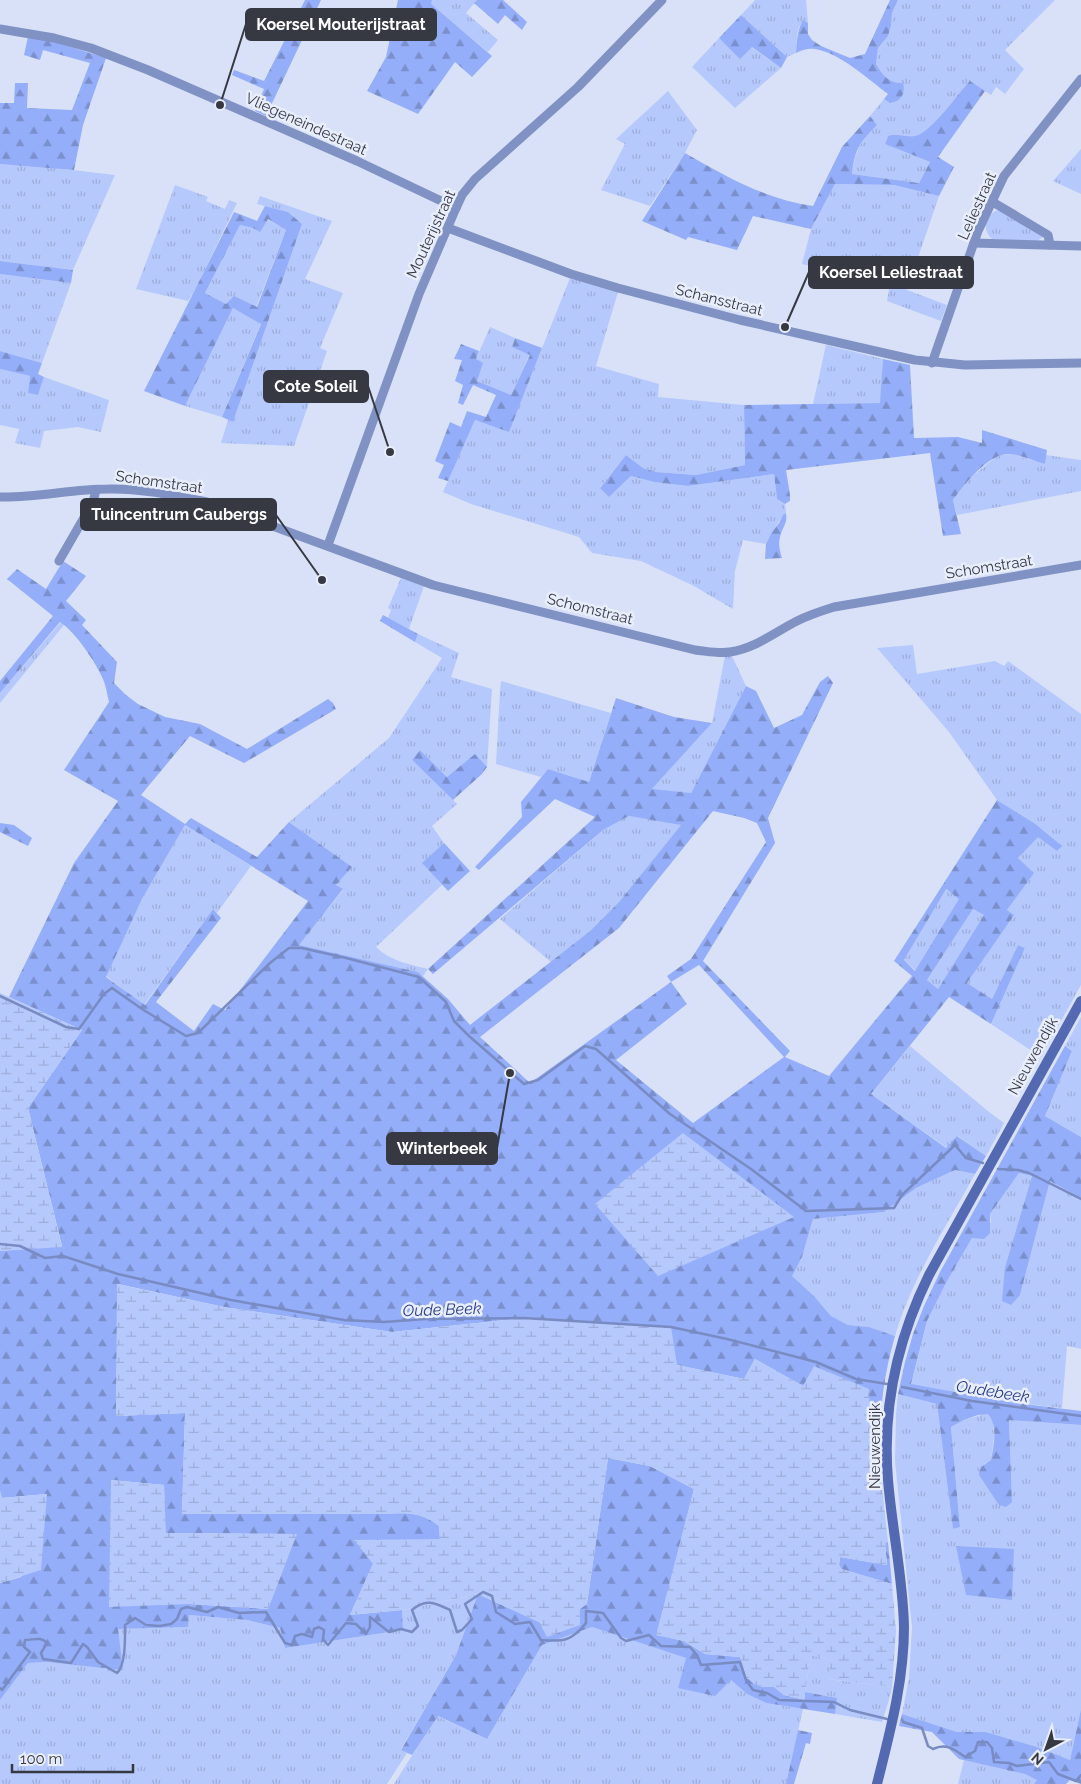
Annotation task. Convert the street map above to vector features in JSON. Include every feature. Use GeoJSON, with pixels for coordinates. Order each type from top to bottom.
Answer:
{"type":"FeatureCollection","features":[{"type":"Feature","properties":{"kind":"street","name":"Mouterijstraat"},"geometry":{"type":"LineString","coordinates":[[328,545],[416,302],[462,196],[474,179],[578,87],[662,0]]}},
{"type":"Feature","properties":{"kind":"street","name":"Vliegeneindestraat"},"geometry":{"type":"LineString","coordinates":[[0,29],[54,38],[91,48],[148,70],[304,137],[456,208]]}},
{"type":"Feature","properties":{"kind":"street","name":"Leliestraat"},"geometry":{"type":"LineString","coordinates":[[932,363],[991,200],[1004,176],[1081,79]]}},
{"type":"Feature","properties":{"kind":"street"},"geometry":{"type":"LineString","coordinates":[[1073,90],[1081,95]]}},
{"type":"Feature","properties":{"kind":"street"},"geometry":{"type":"LineString","coordinates":[[991,200],[1048,235],[1050,246]]}},
{"type":"Feature","properties":{"kind":"street","name":"Schansstraat"},"geometry":{"type":"LineString","coordinates":[[448,228],[572,274],[618,288],[759,324],[932,363],[966,365],[1081,363]]}},
{"type":"Feature","properties":{"kind":"street"},"geometry":{"type":"LineString","coordinates":[[974,243],[1081,246]]}},
{"type":"Feature","properties":{"kind":"street","name":"Schomstraat"},"geometry":{"type":"LineString","coordinates":[[59,561],[92,502],[96,490]]}},
{"type":"Feature","properties":{"kind":"street","name":"Schomstraat"},"geometry":{"type":"LineString","coordinates":[[0,497],[24,497],[96,490],[128,490],[207,502],[328,545],[432,585],[695,650],[720,653],[748,647],[796,621],[834,607],[1081,565]]}},
{"type":"Feature","properties":{"kind":"street","name":"Nieuwendijk"},"geometry":{"type":"LineString","coordinates":[[877,1784],[895,1710],[904,1645],[903,1613],[888,1482],[887,1449],[889,1403],[897,1358],[911,1315],[929,1275],[1081,1001]]}},
{"type":"Feature","properties":{"kind":"green space"},"geometry":{"type":"Polygon","coordinates":[[[305,0],[321,0],[266,116],[255,111],[264,89],[232,75],[234,70],[264,81],[305,0]]]}},
{"type":"Feature","properties":{"kind":"green space"},"geometry":{"type":"Polygon","coordinates":[[[398,0],[432,0],[431,4],[492,56],[472,77],[455,62],[418,114],[367,91],[386,57],[398,0]]]}},
{"type":"Feature","properties":{"kind":"green space"},"geometry":{"type":"Polygon","coordinates":[[[432,0],[477,0],[466,13],[498,40],[488,52],[430,4],[432,0]]]}},
{"type":"Feature","properties":{"kind":"green space"},"geometry":{"type":"Polygon","coordinates":[[[477,0],[503,0],[527,22],[522,30],[505,15],[498,24],[474,3],[477,0]]]}},
{"type":"Feature","properties":{"kind":"green space"},"geometry":{"type":"Polygon","coordinates":[[[755,0],[806,0],[808,23],[803,21],[799,27],[796,53],[787,57],[741,15],[755,0]]]}},
{"type":"Feature","properties":{"kind":"green space"},"geometry":{"type":"Polygon","coordinates":[[[890,0],[898,0],[892,13],[888,36],[878,48],[876,64],[887,78],[894,82],[903,83],[902,96],[897,101],[890,103],[884,99],[888,94],[853,67],[824,51],[805,49],[796,53],[798,32],[803,20],[808,23],[808,34],[812,40],[821,46],[850,58],[865,54],[890,0]]]}},
{"type":"Feature","properties":{"kind":"green space"},"geometry":{"type":"Polygon","coordinates":[[[898,0],[1055,0],[1005,50],[1024,69],[1005,94],[996,87],[991,95],[970,82],[938,119],[918,135],[888,136],[885,144],[930,162],[919,183],[852,174],[859,147],[877,125],[870,116],[884,99],[893,103],[903,83],[894,82],[887,78],[876,64],[878,48],[888,36],[892,13],[898,0]]]}},
{"type":"Feature","properties":{"kind":"green space"},"geometry":{"type":"Polygon","coordinates":[[[741,15],[787,57],[781,68],[752,47],[740,59],[719,38],[741,15]]]}},
{"type":"Feature","properties":{"kind":"green space"},"geometry":{"type":"Polygon","coordinates":[[[28,37],[55,42],[106,58],[83,125],[74,170],[0,164],[0,103],[14,103],[15,83],[28,83],[27,108],[72,110],[90,63],[43,50],[40,60],[24,55],[28,37]]]}},
{"type":"Feature","properties":{"kind":"green space"},"geometry":{"type":"Polygon","coordinates":[[[719,38],[740,58],[751,47],[781,68],[735,108],[692,67],[719,38]]]}},
{"type":"Feature","properties":{"kind":"green space"},"geometry":{"type":"Polygon","coordinates":[[[970,81],[985,91],[938,157],[954,167],[939,196],[894,185],[835,184],[811,229],[753,216],[737,250],[688,237],[686,240],[642,221],[685,153],[763,193],[813,206],[842,147],[870,116],[877,125],[856,152],[852,174],[919,183],[930,162],[885,144],[888,136],[914,136],[924,131],[938,119],[970,81]]]}},
{"type":"Feature","properties":{"kind":"green space"},"geometry":{"type":"Polygon","coordinates":[[[668,91],[697,130],[685,153],[650,206],[601,190],[625,144],[616,139],[668,91]]]}},
{"type":"Feature","properties":{"kind":"green space"},"geometry":{"type":"Polygon","coordinates":[[[1081,149],[1081,194],[1053,181],[1081,149]]]}},
{"type":"Feature","properties":{"kind":"green space"},"geometry":{"type":"Polygon","coordinates":[[[0,164],[38,166],[115,175],[73,270],[0,261],[0,164]]]}},
{"type":"Feature","properties":{"kind":"green space"},"geometry":{"type":"Polygon","coordinates":[[[835,184],[894,185],[939,196],[907,290],[947,305],[941,321],[887,301],[890,284],[802,264],[811,229],[835,184]]]}},
{"type":"Feature","properties":{"kind":"green space"},"geometry":{"type":"Polygon","coordinates":[[[175,185],[208,197],[206,201],[225,209],[229,200],[237,203],[188,301],[136,289],[175,185]]]}},
{"type":"Feature","properties":{"kind":"green space"},"geometry":{"type":"Polygon","coordinates":[[[260,196],[332,221],[305,279],[343,293],[320,348],[327,351],[294,446],[221,443],[228,420],[233,422],[302,224],[288,212],[257,204],[260,196]]]}},
{"type":"Feature","properties":{"kind":"green space"},"geometry":{"type":"Polygon","coordinates":[[[265,206],[288,212],[302,224],[233,422],[222,417],[261,324],[233,308],[185,406],[144,391],[234,212],[257,221],[265,206]],[[268,219],[260,232],[240,225],[205,293],[226,304],[234,296],[257,307],[286,230],[268,219]]]}},
{"type":"Feature","properties":{"kind":"green space"},"geometry":{"type":"Polygon","coordinates":[[[998,210],[1043,235],[1043,237],[1037,241],[992,239],[986,231],[986,223],[990,215],[998,210]]]}},
{"type":"Feature","properties":{"kind":"green space"},"geometry":{"type":"Polygon","coordinates":[[[267,219],[286,230],[256,307],[226,304],[205,293],[240,225],[253,228],[267,219]]]}},
{"type":"Feature","properties":{"kind":"green space"},"geometry":{"type":"Polygon","coordinates":[[[0,261],[73,270],[71,283],[0,274],[0,261]]]}},
{"type":"Feature","properties":{"kind":"green space"},"geometry":{"type":"Polygon","coordinates":[[[0,274],[71,283],[42,363],[0,351],[0,274]]]}},
{"type":"Feature","properties":{"kind":"green space"},"geometry":{"type":"Polygon","coordinates":[[[570,278],[618,292],[596,366],[659,384],[658,397],[744,405],[745,465],[696,475],[656,472],[643,468],[626,455],[600,487],[609,497],[631,476],[654,482],[688,486],[774,474],[777,499],[785,504],[786,513],[766,544],[743,540],[735,571],[733,609],[692,585],[641,561],[592,553],[579,537],[471,504],[443,492],[475,420],[509,431],[570,278]]]}},
{"type":"Feature","properties":{"kind":"green space"},"geometry":{"type":"Polygon","coordinates":[[[233,308],[261,323],[222,417],[185,406],[233,308]]]}},
{"type":"Feature","properties":{"kind":"green space"},"geometry":{"type":"Polygon","coordinates":[[[490,327],[515,338],[512,347],[530,354],[511,395],[477,381],[476,359],[490,327]]]}},
{"type":"Feature","properties":{"kind":"green space"},"geometry":{"type":"Polygon","coordinates":[[[515,338],[542,348],[509,432],[475,420],[448,481],[438,478],[444,465],[435,461],[450,422],[461,427],[467,411],[486,417],[496,395],[473,385],[463,405],[458,403],[463,385],[455,381],[462,360],[454,359],[461,344],[479,351],[476,359],[483,363],[477,381],[511,395],[530,355],[512,347],[515,338]]]}},
{"type":"Feature","properties":{"kind":"green space"},"geometry":{"type":"Polygon","coordinates":[[[826,345],[883,359],[881,403],[813,404],[826,345]]]}},
{"type":"Feature","properties":{"kind":"green space"},"geometry":{"type":"Polygon","coordinates":[[[0,351],[42,363],[38,374],[44,377],[38,395],[28,393],[30,376],[0,369],[0,351]]]}},
{"type":"Feature","properties":{"kind":"green space"},"geometry":{"type":"Polygon","coordinates":[[[883,359],[910,365],[914,438],[958,437],[982,443],[982,430],[1047,450],[1045,464],[1010,454],[1002,455],[985,464],[953,500],[961,534],[943,536],[930,453],[786,470],[790,501],[785,504],[777,499],[774,474],[688,486],[654,482],[631,476],[609,497],[600,488],[626,455],[643,468],[656,472],[696,475],[745,465],[744,405],[880,403],[883,359]]]}},
{"type":"Feature","properties":{"kind":"green space"},"geometry":{"type":"Polygon","coordinates":[[[0,369],[30,376],[28,393],[38,395],[44,377],[109,400],[101,432],[78,427],[44,431],[40,448],[15,443],[19,429],[0,425],[0,369]]]}},
{"type":"Feature","properties":{"kind":"green space"},"geometry":{"type":"Polygon","coordinates":[[[1012,454],[1045,464],[1046,455],[1081,460],[1081,491],[957,515],[953,500],[970,478],[992,460],[1001,455],[1012,454]]]}},
{"type":"Feature","properties":{"kind":"green space"},"geometry":{"type":"Polygon","coordinates":[[[786,513],[786,520],[779,542],[782,558],[765,559],[766,544],[786,513]]]}},
{"type":"Feature","properties":{"kind":"green space"},"geometry":{"type":"Polygon","coordinates":[[[63,561],[86,576],[66,601],[86,620],[82,625],[117,662],[114,683],[138,704],[165,717],[200,724],[247,749],[328,699],[333,703],[336,709],[244,763],[190,736],[141,795],[185,824],[191,818],[257,857],[289,822],[352,867],[336,885],[343,889],[299,945],[418,972],[448,999],[470,1025],[590,931],[619,902],[681,825],[629,816],[603,830],[433,974],[428,969],[595,817],[555,799],[479,870],[475,867],[522,817],[521,802],[548,769],[589,782],[616,698],[674,717],[712,723],[652,789],[691,793],[746,686],[756,691],[774,728],[802,715],[820,682],[828,676],[833,683],[768,818],[775,843],[703,961],[790,1051],[785,1057],[829,1076],[912,976],[894,961],[997,800],[1034,823],[1062,846],[1057,851],[1038,837],[1018,858],[1034,873],[1007,910],[1014,915],[967,983],[992,999],[1018,945],[1025,948],[991,1024],[949,997],[871,1094],[946,1148],[957,1136],[986,1156],[975,1174],[955,1170],[916,1188],[884,1212],[813,1219],[802,1257],[792,1276],[814,1296],[831,1316],[848,1325],[869,1327],[895,1336],[887,1369],[882,1403],[880,1470],[872,1470],[803,1386],[755,1359],[744,1379],[677,1365],[524,1318],[392,1332],[224,1307],[118,1284],[116,1416],[185,1413],[182,1514],[412,1514],[419,1515],[439,1526],[440,1539],[373,1564],[350,1615],[402,1610],[403,1630],[285,1648],[280,1628],[247,1620],[189,1615],[188,1627],[118,1629],[123,1670],[47,1662],[28,1663],[0,1700],[0,1583],[21,1577],[47,1494],[2,1498],[0,1491],[0,1251],[62,1246],[28,1108],[82,1030],[9,997],[74,863],[118,801],[64,770],[109,702],[100,672],[79,640],[66,627],[60,622],[0,693],[0,681],[53,616],[7,579],[17,569],[46,589],[63,561]],[[713,811],[619,928],[480,1037],[530,1083],[671,982],[667,976],[691,959],[766,842],[757,823],[713,811]],[[185,825],[142,899],[106,977],[145,1005],[213,909],[221,918],[156,1002],[194,1031],[213,1004],[225,1010],[308,901],[185,825]],[[946,889],[904,960],[915,971],[959,899],[946,889]],[[973,909],[927,980],[938,989],[984,915],[973,909]],[[699,965],[671,982],[687,1004],[616,1060],[693,1123],[784,1057],[699,965]],[[111,1480],[190,1604],[268,1609],[296,1534],[165,1533],[164,1485],[111,1480]]]}},
{"type":"Feature","properties":{"kind":"green space"},"geometry":{"type":"Polygon","coordinates":[[[401,578],[424,586],[409,629],[388,618],[391,610],[388,608],[401,578]]]}},
{"type":"Feature","properties":{"kind":"green space"},"geometry":{"type":"Polygon","coordinates":[[[383,615],[418,634],[415,642],[380,621],[383,615]]]}},
{"type":"Feature","properties":{"kind":"green space"},"geometry":{"type":"Polygon","coordinates":[[[61,622],[64,625],[0,703],[0,693],[61,622]]]}},
{"type":"Feature","properties":{"kind":"green space"},"geometry":{"type":"Polygon","coordinates":[[[418,634],[459,653],[451,677],[492,689],[487,767],[475,755],[447,777],[420,750],[412,760],[457,804],[432,826],[444,843],[423,863],[442,885],[376,947],[394,959],[428,969],[423,976],[418,972],[298,945],[343,890],[336,885],[352,867],[289,822],[389,738],[442,658],[415,642],[418,634]]]}},
{"type":"Feature","properties":{"kind":"green space"},"geometry":{"type":"Polygon","coordinates":[[[913,645],[917,674],[995,661],[1004,666],[1008,661],[1081,714],[1081,985],[1041,1057],[991,1024],[1025,948],[1018,945],[992,999],[967,983],[1013,915],[1007,910],[1033,873],[1018,858],[1038,836],[1057,851],[1034,823],[997,800],[949,732],[877,648],[913,645]]]}},
{"type":"Feature","properties":{"kind":"green space"},"geometry":{"type":"Polygon","coordinates":[[[725,656],[732,656],[746,686],[691,793],[651,790],[712,723],[725,656]]]}},
{"type":"Feature","properties":{"kind":"green space"},"geometry":{"type":"Polygon","coordinates":[[[501,681],[611,713],[589,782],[548,769],[541,777],[496,764],[501,681]]]}},
{"type":"Feature","properties":{"kind":"green space"},"geometry":{"type":"Polygon","coordinates":[[[420,750],[447,777],[475,754],[487,767],[482,774],[453,800],[412,760],[420,750]]]}},
{"type":"Feature","properties":{"kind":"green space"},"geometry":{"type":"Polygon","coordinates":[[[629,816],[682,824],[619,902],[590,931],[551,962],[500,919],[603,830],[629,816]]]}},
{"type":"Feature","properties":{"kind":"green space"},"geometry":{"type":"Polygon","coordinates":[[[0,823],[14,825],[32,838],[28,846],[0,832],[0,823]]]}},
{"type":"Feature","properties":{"kind":"green space"},"geometry":{"type":"Polygon","coordinates":[[[185,825],[251,866],[217,913],[213,909],[144,1005],[106,976],[142,899],[185,825]]]}},
{"type":"Feature","properties":{"kind":"green space"},"geometry":{"type":"Polygon","coordinates":[[[444,843],[470,871],[448,891],[422,863],[444,843]]]}},
{"type":"Feature","properties":{"kind":"green space"},"geometry":{"type":"Polygon","coordinates":[[[945,889],[960,899],[916,971],[904,960],[945,889]]]}},
{"type":"Feature","properties":{"kind":"green space"},"geometry":{"type":"Polygon","coordinates":[[[973,909],[984,915],[938,989],[927,980],[973,909]]]}},
{"type":"Feature","properties":{"kind":"green space"},"geometry":{"type":"Polygon","coordinates":[[[0,993],[82,1030],[28,1108],[62,1247],[0,1251],[0,993]]]}},
{"type":"Feature","properties":{"kind":"green space"},"geometry":{"type":"Polygon","coordinates":[[[1081,1017],[1081,1137],[1045,1116],[1072,1051],[1065,1046],[1081,1017]]]}},
{"type":"Feature","properties":{"kind":"green space"},"geometry":{"type":"Polygon","coordinates":[[[910,1046],[1004,1123],[986,1156],[958,1136],[947,1148],[871,1094],[910,1046]]]}},
{"type":"Feature","properties":{"kind":"green space"},"geometry":{"type":"Polygon","coordinates":[[[1065,1046],[1072,1051],[1045,1116],[1081,1137],[1081,1198],[1050,1181],[1020,1295],[1011,1305],[1002,1301],[1005,1267],[1032,1176],[1019,1173],[990,1214],[990,1233],[984,1239],[972,1238],[946,1283],[927,1321],[911,1384],[1009,1402],[1081,1411],[1081,1425],[1009,1420],[1012,1502],[1006,1507],[999,1505],[979,1475],[981,1468],[991,1460],[993,1448],[994,1429],[988,1414],[978,1415],[951,1427],[960,1527],[953,1529],[937,1404],[898,1394],[905,1362],[913,1334],[940,1272],[1065,1046]]]}},
{"type":"Feature","properties":{"kind":"green space"},"geometry":{"type":"Polygon","coordinates":[[[683,1133],[794,1217],[658,1276],[595,1204],[683,1133]]]}},
{"type":"Feature","properties":{"kind":"green space"},"geometry":{"type":"Polygon","coordinates":[[[955,1170],[975,1174],[920,1273],[895,1336],[869,1327],[848,1325],[831,1316],[814,1296],[791,1276],[802,1257],[813,1219],[884,1212],[916,1188],[955,1170]]]}},
{"type":"Feature","properties":{"kind":"green space"},"geometry":{"type":"Polygon","coordinates":[[[1019,1173],[1032,1176],[1005,1267],[1020,1295],[1050,1181],[1081,1198],[1081,1349],[1067,1346],[1062,1408],[1009,1402],[911,1385],[927,1321],[946,1283],[972,1238],[991,1222],[990,1214],[1019,1173]]]}},
{"type":"Feature","properties":{"kind":"green space"},"geometry":{"type":"Polygon","coordinates":[[[117,1284],[224,1307],[392,1332],[524,1318],[671,1327],[677,1365],[744,1379],[755,1359],[803,1386],[814,1366],[869,1389],[872,1470],[880,1470],[888,1542],[885,1543],[887,1565],[840,1557],[839,1565],[842,1569],[892,1584],[896,1631],[892,1687],[828,1679],[831,1660],[811,1655],[805,1700],[784,1695],[774,1687],[762,1687],[754,1684],[747,1678],[740,1657],[705,1654],[684,1641],[656,1635],[694,1489],[650,1466],[608,1458],[587,1604],[580,1609],[580,1625],[547,1637],[539,1622],[478,1594],[402,1610],[350,1615],[373,1564],[354,1540],[440,1539],[439,1526],[419,1515],[405,1513],[182,1514],[185,1413],[116,1416],[117,1284]]]}},
{"type":"Feature","properties":{"kind":"green space"},"geometry":{"type":"Polygon","coordinates":[[[898,1394],[937,1404],[953,1529],[960,1527],[951,1427],[964,1420],[988,1413],[993,1419],[994,1437],[991,1460],[984,1464],[1012,1502],[1009,1420],[1081,1425],[1081,1709],[1070,1760],[1037,1747],[986,1732],[957,1732],[902,1714],[909,1678],[912,1627],[895,1461],[898,1394]]]}},
{"type":"Feature","properties":{"kind":"green space"},"geometry":{"type":"Polygon","coordinates":[[[608,1458],[650,1466],[694,1489],[657,1635],[684,1641],[705,1654],[740,1657],[747,1678],[762,1687],[774,1687],[784,1695],[805,1700],[805,1692],[837,1698],[835,1714],[766,1703],[747,1694],[731,1680],[715,1696],[678,1688],[686,1658],[592,1627],[542,1645],[487,1739],[438,1716],[412,1755],[401,1750],[456,1655],[478,1594],[539,1622],[580,1609],[587,1603],[608,1458]]]}},
{"type":"Feature","properties":{"kind":"green space"},"geometry":{"type":"Polygon","coordinates":[[[111,1480],[164,1485],[166,1533],[297,1534],[268,1609],[189,1604],[109,1607],[111,1480]]]}},
{"type":"Feature","properties":{"kind":"green space"},"geometry":{"type":"Polygon","coordinates":[[[0,1491],[2,1498],[47,1494],[41,1570],[0,1583],[0,1491]]]}},
{"type":"Feature","properties":{"kind":"green space"},"geometry":{"type":"Polygon","coordinates":[[[885,1542],[888,1542],[892,1584],[841,1569],[839,1565],[840,1557],[887,1565],[885,1542]]]}},
{"type":"Feature","properties":{"kind":"green space"},"geometry":{"type":"Polygon","coordinates":[[[956,1546],[1014,1549],[1012,1600],[966,1595],[956,1546]]]}},
{"type":"Feature","properties":{"kind":"green space"},"geometry":{"type":"Polygon","coordinates":[[[478,1594],[456,1655],[401,1749],[407,1753],[387,1784],[0,1784],[0,1700],[28,1663],[47,1662],[123,1669],[117,1629],[187,1627],[189,1615],[247,1620],[280,1628],[285,1648],[403,1630],[402,1610],[478,1594]]]}},
{"type":"Feature","properties":{"kind":"green space"},"geometry":{"type":"Polygon","coordinates":[[[592,1627],[687,1658],[678,1688],[731,1680],[747,1694],[766,1703],[803,1709],[786,1784],[394,1784],[437,1716],[487,1739],[542,1645],[592,1627]]]}},
{"type":"Feature","properties":{"kind":"green space"},"geometry":{"type":"Polygon","coordinates":[[[811,1655],[832,1660],[828,1679],[892,1687],[882,1722],[835,1714],[836,1698],[805,1692],[811,1655]]]}},
{"type":"Feature","properties":{"kind":"green space"},"geometry":{"type":"Polygon","coordinates":[[[1081,1709],[1081,1784],[1070,1780],[1066,1784],[1034,1784],[1037,1780],[1025,1774],[959,1759],[932,1732],[899,1726],[902,1714],[957,1732],[986,1732],[1037,1747],[1070,1760],[1081,1709]]]}},
{"type":"Feature","properties":{"kind":"green space"},"geometry":{"type":"Polygon","coordinates":[[[798,1730],[812,1733],[810,1744],[806,1743],[794,1784],[786,1784],[798,1730]]]}},
{"type":"Feature","properties":{"kind":"green space"},"geometry":{"type":"Polygon","coordinates":[[[964,1760],[1025,1774],[1038,1780],[1034,1784],[958,1784],[964,1760]]]}},
{"type":"Feature","properties":{"kind":"waterway"},"geometry":{"type":"LineString","coordinates":[[0,996],[66,1027],[79,1029],[104,994],[112,988],[186,1036],[198,1033],[270,963],[289,948],[302,948],[419,977],[446,1002],[454,1021],[524,1084],[538,1080],[585,1046],[596,1049],[670,1114],[751,1169],[806,1211],[894,1208],[902,1195],[955,1145],[966,1158],[983,1163]]}},
{"type":"Feature","properties":{"kind":"waterway"},"geometry":{"type":"LineString","coordinates":[[998,1169],[1018,1170],[1029,1173],[1081,1199]]}},
{"type":"Feature","properties":{"kind":"waterway","name":"Oude Beek"},"geometry":{"type":"LineString","coordinates":[[0,1244],[20,1246],[45,1258],[63,1256],[118,1274],[231,1300],[344,1320],[384,1322],[425,1319],[524,1318],[671,1327],[816,1362],[856,1379],[887,1384]]}},
{"type":"Feature","properties":{"kind":"waterway","name":"Oudebeek"},"geometry":{"type":"LineString","coordinates":[[902,1387],[972,1401],[1081,1416]]}},
{"type":"Feature","properties":{"kind":"waterway"},"geometry":{"type":"LineString","coordinates":[[0,1688],[2,1690],[30,1652],[24,1647],[25,1640],[40,1639],[47,1643],[41,1653],[43,1659],[71,1663],[83,1644],[98,1662],[117,1673],[122,1664],[125,1625],[135,1618],[146,1625],[160,1626],[171,1624],[177,1619],[181,1609],[187,1607],[207,1612],[218,1607],[239,1613],[266,1612],[285,1643],[292,1645],[295,1636],[302,1634],[312,1637],[314,1629],[319,1627],[324,1630],[323,1639],[328,1645],[346,1623],[356,1624],[366,1634],[370,1627],[370,1617],[389,1632],[401,1629],[412,1632],[418,1626],[412,1610],[426,1603],[435,1604],[450,1610],[457,1632],[462,1630],[472,1619],[465,1604],[483,1592],[492,1596],[496,1612],[515,1624],[530,1622],[541,1640],[555,1641],[571,1637],[586,1623],[586,1611],[603,1613],[621,1638],[626,1641],[649,1635],[661,1646],[690,1647],[697,1655],[701,1665],[740,1662],[746,1680],[753,1690],[767,1693],[779,1700],[834,1702],[850,1710],[887,1719]]}},
{"type":"Feature","properties":{"kind":"waterway"},"geometry":{"type":"LineString","coordinates":[[903,1722],[922,1728],[928,1746],[933,1749],[946,1747],[965,1757],[975,1751],[978,1742],[987,1742],[992,1748],[994,1762],[1009,1763],[1017,1766],[1049,1762],[1058,1774],[1076,1781],[1081,1775]]}},
{"type":"Feature","properties":{"kind":"place","name":"Koersel Mouterijstraat"},"geometry":{"type":"Point","coordinates":[220,105]}},
{"type":"Feature","properties":{"kind":"place","name":"Koersel Leliestraat"},"geometry":{"type":"Point","coordinates":[785,327]}},
{"type":"Feature","properties":{"kind":"place","name":"Cote Soleil"},"geometry":{"type":"Point","coordinates":[390,452]}},
{"type":"Feature","properties":{"kind":"place","name":"Tuincentrum Caubergs"},"geometry":{"type":"Point","coordinates":[322,580]}},
{"type":"Feature","properties":{"kind":"place","name":"Winterbeek"},"geometry":{"type":"Point","coordinates":[510,1073]}}]}
